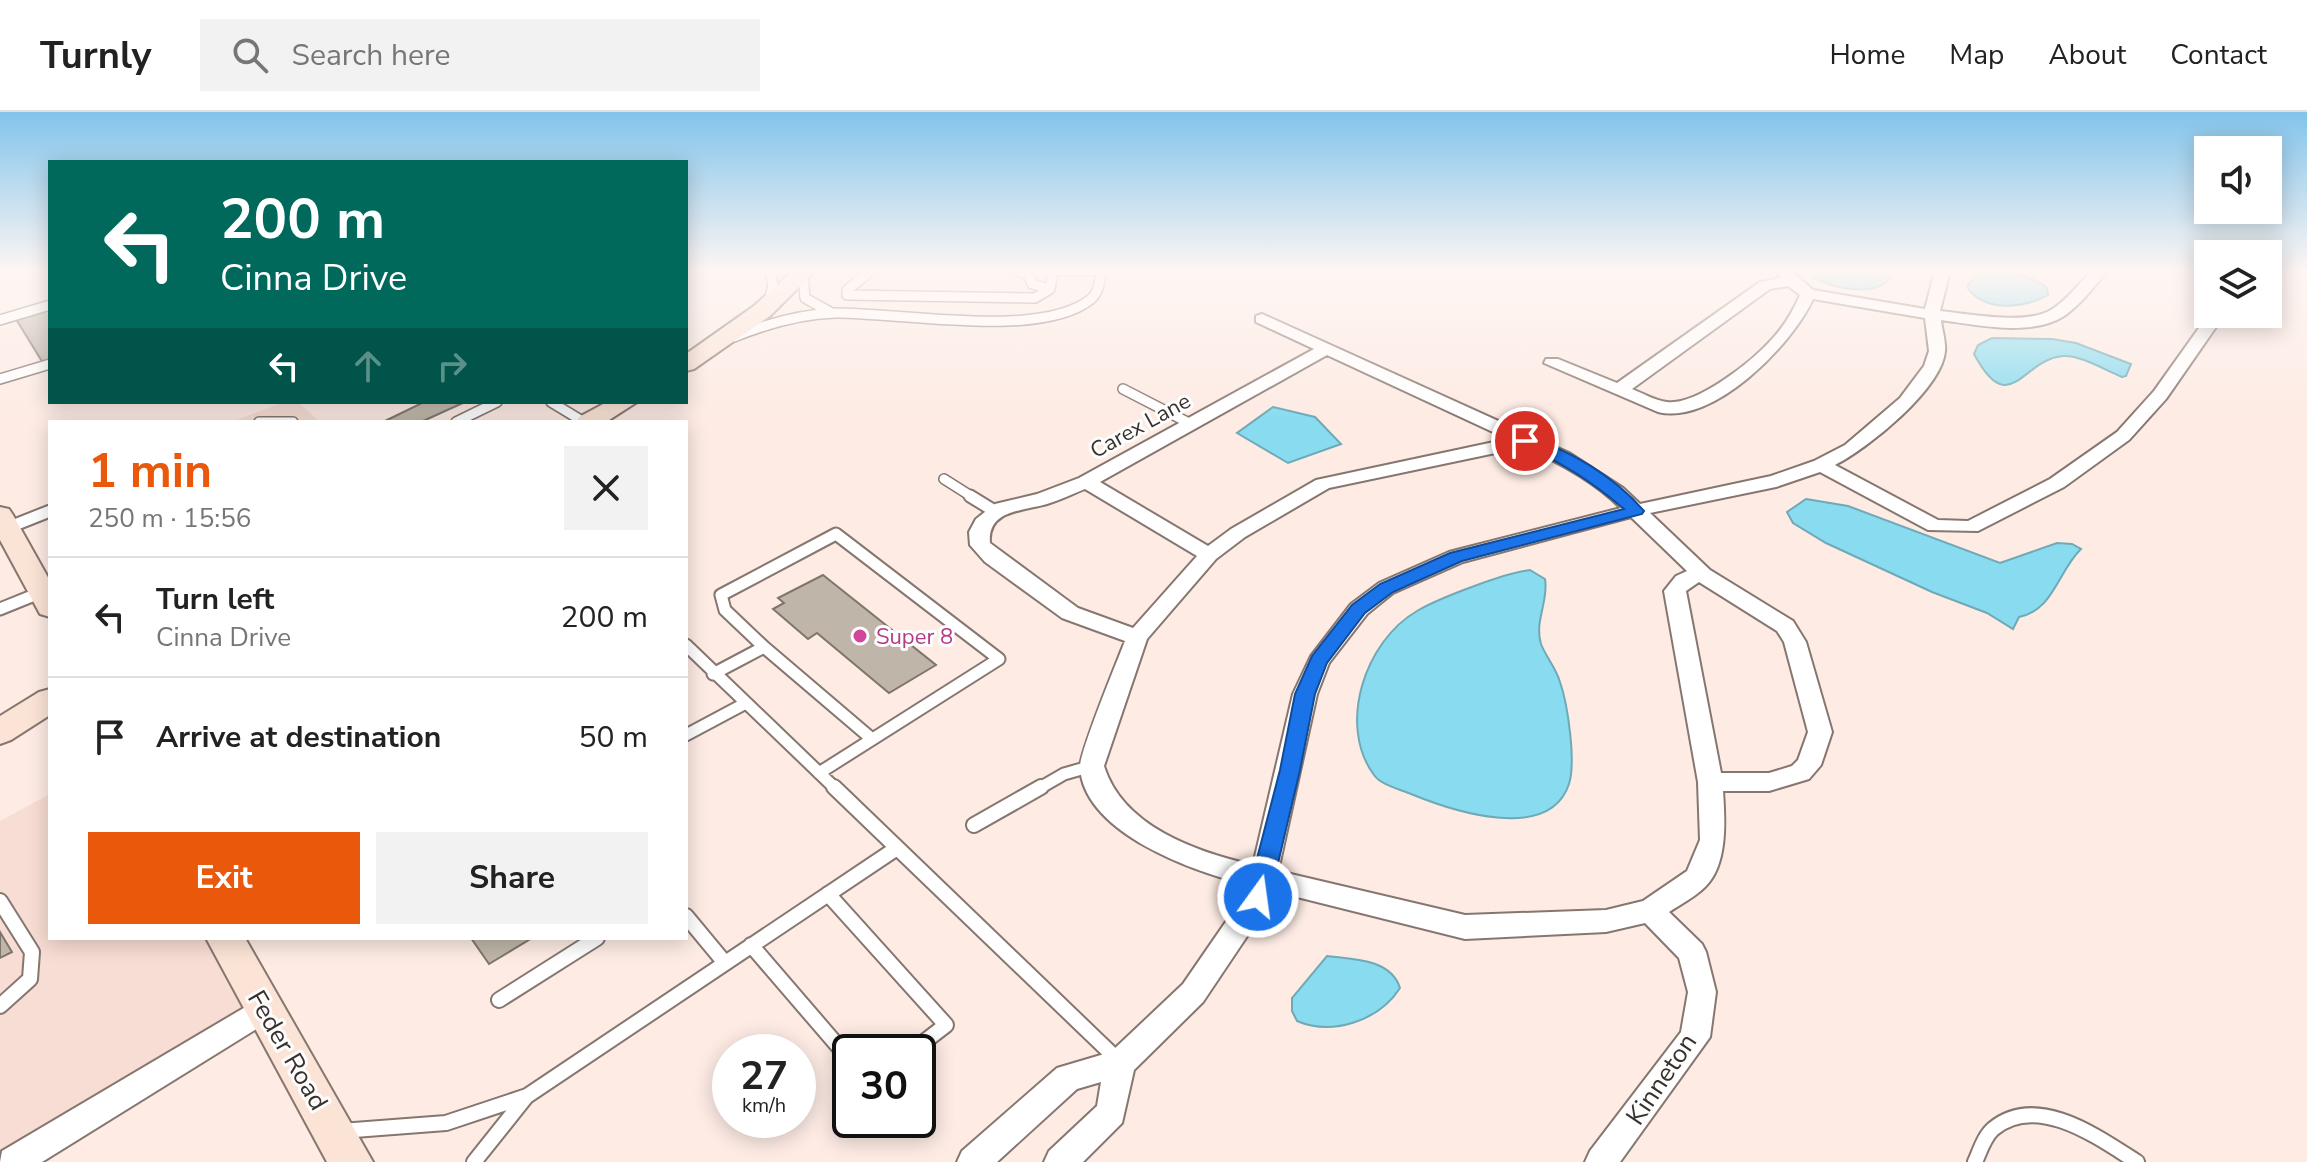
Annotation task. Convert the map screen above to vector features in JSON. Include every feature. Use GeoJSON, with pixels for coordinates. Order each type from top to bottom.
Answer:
{"type":"FeatureCollection","features":[{"type":"Feature","properties":{"kind":"main road"},"geometry":{"type":"LineString","coordinates":[[688,363],[748,320]]}},
{"type":"Feature","properties":{"kind":"main road"},"geometry":{"type":"LineString","coordinates":[[590,420],[621,404]]}},
{"type":"Feature","properties":{"kind":"main road"},"geometry":{"type":"LineString","coordinates":[[3,521],[46,600]]}},
{"type":"Feature","properties":{"kind":"main road"},"geometry":{"type":"LineString","coordinates":[[0,709],[48,691]]}},
{"type":"Feature","properties":{"kind":"main road"},"geometry":{"type":"LineString","coordinates":[[0,732],[48,701]]}},
{"type":"Feature","properties":{"kind":"main road","name":"Feder Road"},"geometry":{"type":"LineString","coordinates":[[226,940],[343,1147]]}},
{"type":"Feature","properties":{"kind":"street"},"geometry":{"type":"LineString","coordinates":[[1264,320],[1562,457],[1594,475],[1703,575],[1785,626],[1795,642],[1820,732],[1809,765],[1800,773],[1769,782],[1710,782]]}},
{"type":"Feature","properties":{"kind":"street"},"geometry":{"type":"LineString","coordinates":[[1619,390],[1716,320]]}},
{"type":"Feature","properties":{"kind":"street"},"geometry":{"type":"LineString","coordinates":[[1552,363],[1664,408],[1681,408],[1757,364],[1787,333],[1794,320]]}},
{"type":"Feature","properties":{"kind":"street"},"geometry":{"type":"LineString","coordinates":[[973,1162],[1068,1078],[1120,1063],[1193,993],[1258,897],[1290,770],[1305,694],[1319,661],[1359,609],[1386,588],[1456,557],[1636,511],[1776,481],[1821,465],[1852,449],[1906,402],[1932,367],[1937,351],[1933,320]]}},
{"type":"Feature","properties":{"kind":"street"},"geometry":{"type":"LineString","coordinates":[[1992,320],[2015,323],[2038,320]]}},
{"type":"Feature","properties":{"kind":"street"},"geometry":{"type":"LineString","coordinates":[[1821,465],[1935,526],[1955,529],[1971,527],[2057,483],[2123,436],[2160,395],[2207,328]]}},
{"type":"Feature","properties":{"kind":"street","name":"Carex Lane"},"geometry":{"type":"LineString","coordinates":[[996,512],[1086,482],[1324,350]]}},
{"type":"Feature","properties":{"kind":"street"},"geometry":{"type":"LineString","coordinates":[[1525,441],[1323,484],[1238,533],[1209,555],[1137,637],[1092,766],[1099,790],[1128,822],[1174,851],[1221,868],[1465,927],[1606,921],[1650,911],[1698,878],[1713,840],[1710,782],[1675,591],[1680,582],[1692,575],[1703,575]]}},
{"type":"Feature","properties":{"kind":"street"},"geometry":{"type":"LineString","coordinates":[[1086,482],[1209,555]]}},
{"type":"Feature","properties":{"kind":"street"},"geometry":{"type":"LineString","coordinates":[[996,512],[986,519],[979,532],[980,545],[992,557],[1070,613],[1137,637]]}},
{"type":"Feature","properties":{"kind":"street","name":"Kinneton"},"geometry":{"type":"LineString","coordinates":[[1601,1162],[1695,1037],[1702,992],[1692,952],[1650,911]]}},
{"type":"Feature","properties":{"kind":"street"},"geometry":{"type":"LineString","coordinates":[[13,1162],[264,1009]]}},
{"type":"Feature","properties":{"kind":"street"},"geometry":{"type":"LineString","coordinates":[[1060,1162],[1111,1113],[1120,1063]]}},
{"type":"Feature","properties":{"kind":"lane"},"geometry":{"type":"LineString","coordinates":[[708,349],[782,320]]}},
{"type":"Feature","properties":{"kind":"lane"},"geometry":{"type":"LineString","coordinates":[[0,379],[48,365]]}},
{"type":"Feature","properties":{"kind":"lane"},"geometry":{"type":"LineString","coordinates":[[1123,389],[1191,424]]}},
{"type":"Feature","properties":{"kind":"lane"},"geometry":{"type":"LineString","coordinates":[[460,420],[493,404]]}},
{"type":"Feature","properties":{"kind":"lane"},"geometry":{"type":"LineString","coordinates":[[554,404],[582,420]]}},
{"type":"Feature","properties":{"kind":"lane"},"geometry":{"type":"LineString","coordinates":[[944,479],[996,512]]}},
{"type":"Feature","properties":{"kind":"lane"},"geometry":{"type":"LineString","coordinates":[[3,521],[48,511]]}},
{"type":"Feature","properties":{"kind":"lane"},"geometry":{"type":"LineString","coordinates":[[819,773],[999,659],[836,534],[721,595],[725,610],[872,739]]}},
{"type":"Feature","properties":{"kind":"lane"},"geometry":{"type":"LineString","coordinates":[[0,609],[46,600]]}},
{"type":"Feature","properties":{"kind":"lane"},"geometry":{"type":"LineString","coordinates":[[688,647],[1120,1063]]}},
{"type":"Feature","properties":{"kind":"lane"},"geometry":{"type":"LineString","coordinates":[[713,674],[764,647]]}},
{"type":"Feature","properties":{"kind":"lane"},"geometry":{"type":"LineString","coordinates":[[688,734],[746,703]]}},
{"type":"Feature","properties":{"kind":"lane"},"geometry":{"type":"LineString","coordinates":[[974,825],[1064,774],[1092,766]]}},
{"type":"Feature","properties":{"kind":"lane"},"geometry":{"type":"LineString","coordinates":[[343,1147],[446,1123],[527,1096],[897,848]]}},
{"type":"Feature","properties":{"kind":"lane"},"geometry":{"type":"LineString","coordinates":[[828,894],[946,1025],[934,1034]]}},
{"type":"Feature","properties":{"kind":"lane"},"geometry":{"type":"LineString","coordinates":[[0,901],[32,952],[30,979],[11,1000],[0,1006]]}},
{"type":"Feature","properties":{"kind":"lane"},"geometry":{"type":"LineString","coordinates":[[688,918],[725,963]]}},
{"type":"Feature","properties":{"kind":"lane"},"geometry":{"type":"LineString","coordinates":[[499,1000],[594,940]]}},
{"type":"Feature","properties":{"kind":"lane"},"geometry":{"type":"LineString","coordinates":[[751,945],[832,1039]]}},
{"type":"Feature","properties":{"kind":"lane"},"geometry":{"type":"LineString","coordinates":[[474,1162],[527,1096]]}},
{"type":"Feature","properties":{"kind":"lane"},"geometry":{"type":"LineString","coordinates":[[1975,1162],[1992,1130],[2017,1116],[2055,1118],[2085,1131],[2137,1162]]}},
{"type":"Feature","properties":{"kind":"shaded area"},"geometry":{"type":"Polygon","coordinates":[[[280,404],[300,404],[318,420],[236,420],[280,404]]]}},
{"type":"Feature","properties":{"kind":"shaded area"},"geometry":{"type":"Polygon","coordinates":[[[48,795],[48,940],[226,940],[264,1009],[0,1162],[0,821],[48,795]]]}},
{"type":"Feature","properties":{"kind":"water"},"geometry":{"type":"Polygon","coordinates":[[[1992,338],[2052,339],[2076,343],[2131,364],[2126,376],[2122,377],[2085,360],[2063,356],[2037,366],[2007,385],[1997,383],[1986,373],[1974,354],[1978,345],[1992,338]]]}},
{"type":"Feature","properties":{"kind":"water"},"geometry":{"type":"Polygon","coordinates":[[[1273,407],[1315,417],[1341,444],[1288,463],[1237,433],[1273,407]]]}},
{"type":"Feature","properties":{"kind":"water"},"geometry":{"type":"Polygon","coordinates":[[[1806,499],[1848,506],[2000,563],[2057,543],[2072,544],[2081,549],[2048,598],[2031,613],[2019,617],[2013,629],[1987,613],[1932,592],[1826,543],[1793,523],[1787,512],[1806,499]]]}},
{"type":"Feature","properties":{"kind":"water"},"geometry":{"type":"Polygon","coordinates":[[[1530,570],[1545,579],[1539,636],[1560,682],[1570,733],[1571,774],[1558,802],[1541,813],[1521,818],[1497,818],[1449,808],[1381,781],[1363,755],[1358,732],[1358,709],[1362,686],[1383,642],[1399,625],[1427,606],[1489,581],[1530,570]]]}},
{"type":"Feature","properties":{"kind":"water"},"geometry":{"type":"Polygon","coordinates":[[[1327,956],[1380,966],[1395,978],[1400,988],[1380,1009],[1354,1022],[1325,1027],[1297,1021],[1292,1011],[1292,998],[1327,956]]]}},
{"type":"Feature","properties":{"kind":"building"},"geometry":{"type":"Polygon","coordinates":[[[17,320],[48,320],[48,362],[43,363],[17,320]]]}},
{"type":"Feature","properties":{"kind":"building"},"geometry":{"type":"Polygon","coordinates":[[[420,404],[461,404],[425,420],[387,420],[420,404]]]}},
{"type":"Feature","properties":{"kind":"building","name":"Super 8"},"geometry":{"type":"Polygon","coordinates":[[[823,575],[936,665],[889,693],[817,633],[808,639],[773,609],[784,603],[778,598],[823,575]]]}},
{"type":"Feature","properties":{"kind":"building"},"geometry":{"type":"Polygon","coordinates":[[[0,932],[12,952],[0,958],[0,932]]]}},
{"type":"Feature","properties":{"kind":"building"},"geometry":{"type":"Polygon","coordinates":[[[472,940],[529,940],[489,964],[472,940]]]}},
{"type":"Feature","properties":{"kind":"place","name":"Super 8"},"geometry":{"type":"Point","coordinates":[860,636]}},
{"type":"Feature","properties":{"kind":"route"},"geometry":{"type":"LineString","coordinates":[[1258,897],[1290,770],[1305,694],[1319,661],[1338,632],[1359,609],[1386,588],[1456,557],[1636,511],[1594,475],[1525,441]]}}]}
